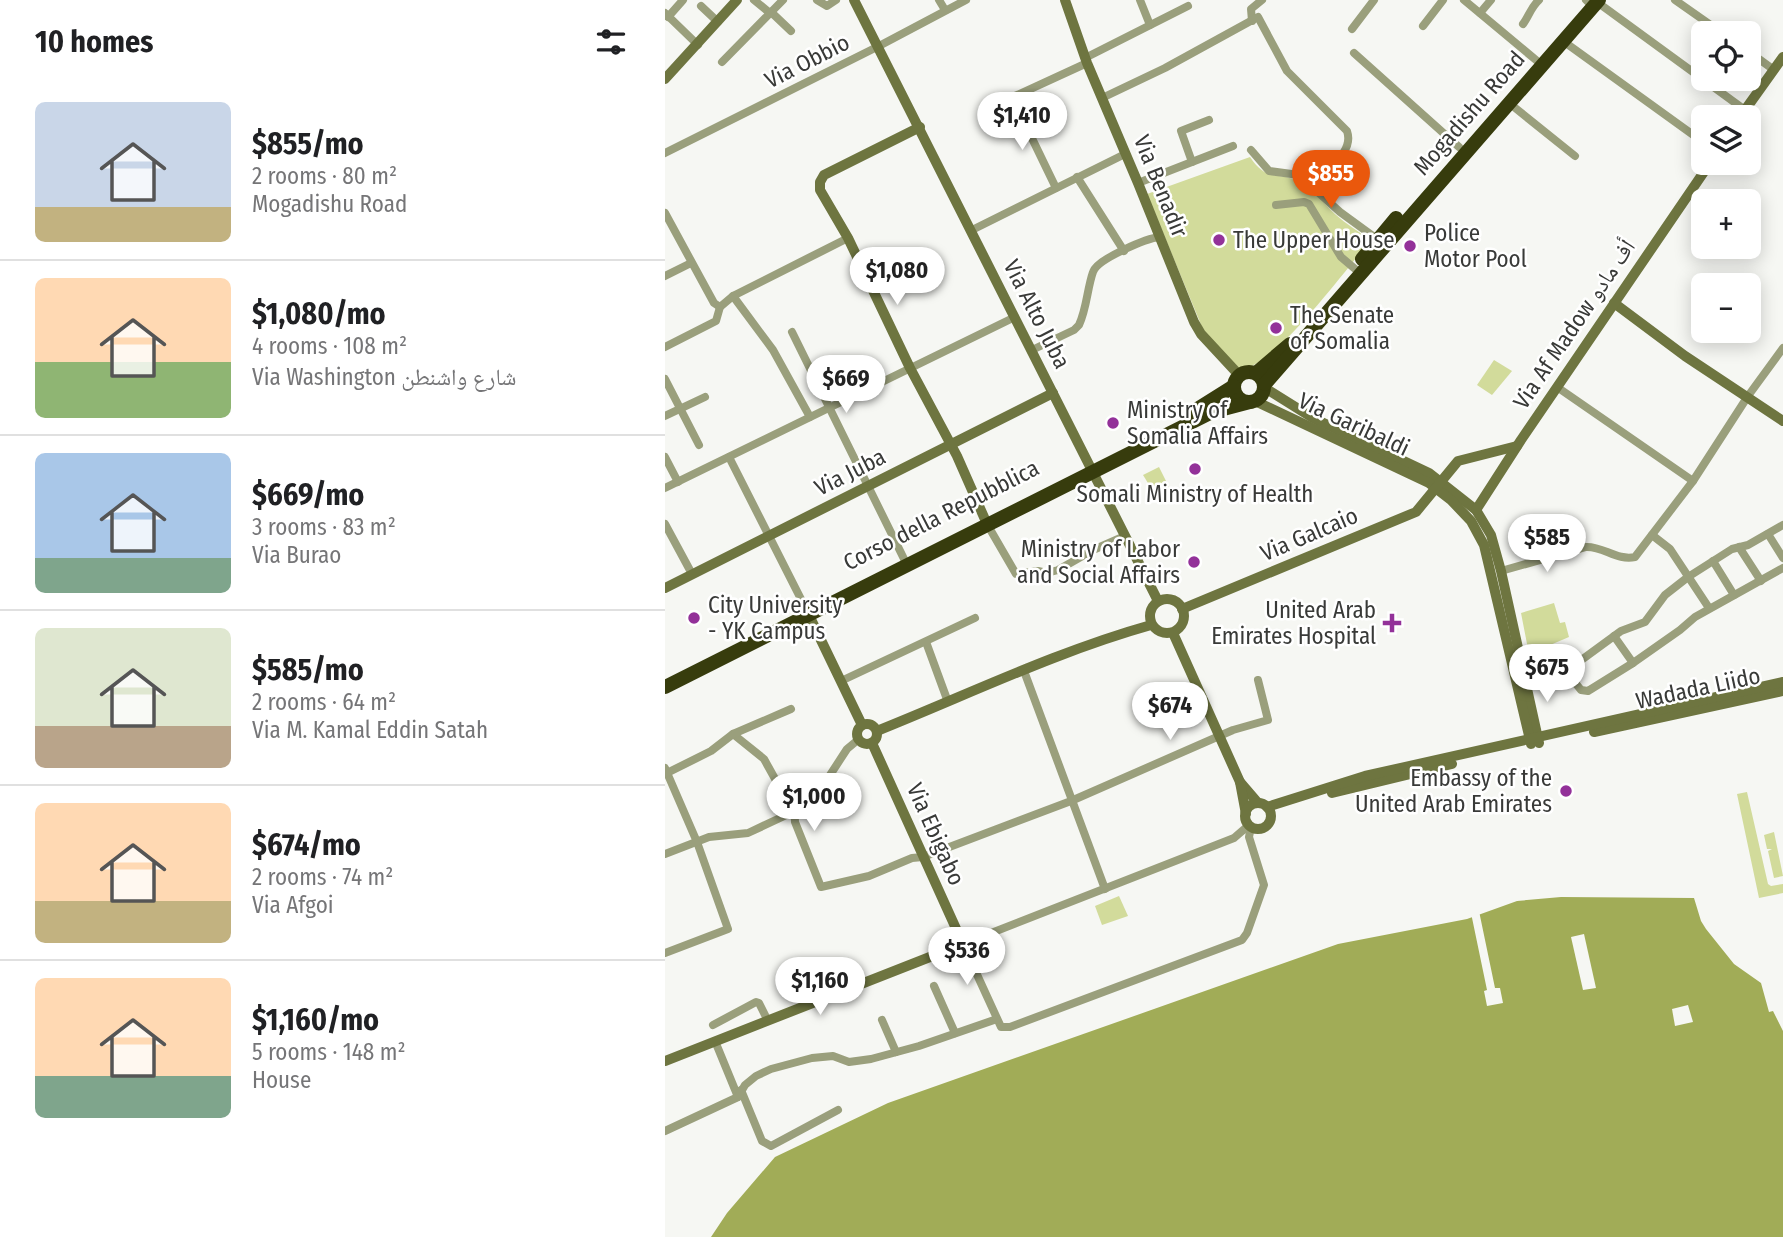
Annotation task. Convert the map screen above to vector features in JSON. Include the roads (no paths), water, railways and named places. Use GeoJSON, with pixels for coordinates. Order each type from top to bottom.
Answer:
{"type":"FeatureCollection","features":[{"type":"Feature","properties":{"kind":"highway","name":"Mogadishu Road"},"geometry":{"type":"LineString","coordinates":[[1357,272],[1377,239],[1450,164],[1459,147],[1509,103],[1539,63],[1563,41],[1592,1]]}},
{"type":"Feature","properties":{"kind":"highway","name":"Mogadishu Road"},"geometry":{"type":"LineString","coordinates":[[1262,382],[1288,347],[1357,272],[1592,1]]}},
{"type":"Feature","properties":{"kind":"highway"},"geometry":{"type":"LineString","coordinates":[[665,687],[906,561],[1091,469],[1212,412],[1252,401],[1261,396],[1262,382],[1248,371],[1199,409],[1091,469]]}},
{"type":"Feature","properties":{"kind":"highway"},"geometry":{"type":"LineString","coordinates":[[1237,381],[1240,399],[1252,401]]}},
{"type":"Feature","properties":{"kind":"highway"},"geometry":{"type":"LineString","coordinates":[[665,678],[808,612]]}},
{"type":"Feature","properties":{"kind":"street"},"geometry":{"type":"LineString","coordinates":[[683,0],[667,16],[698,45]]}},
{"type":"Feature","properties":{"kind":"street"},"geometry":{"type":"LineString","coordinates":[[665,79],[737,0]]}},
{"type":"Feature","properties":{"kind":"street"},"geometry":{"type":"LineString","coordinates":[[754,0],[791,31]]}},
{"type":"Feature","properties":{"kind":"street"},"geometry":{"type":"LineString","coordinates":[[722,62],[783,0]]}},
{"type":"Feature","properties":{"kind":"street"},"geometry":{"type":"LineString","coordinates":[[817,0],[827,6],[836,0]]}},
{"type":"Feature","properties":{"kind":"street","name":"Via Alto Juba"},"geometry":{"type":"LineString","coordinates":[[853,0],[920,127],[1158,601]]}},
{"type":"Feature","properties":{"kind":"street"},"geometry":{"type":"LineString","coordinates":[[939,0],[945,10]]}},
{"type":"Feature","properties":{"kind":"street","name":"Via Obbio"},"geometry":{"type":"LineString","coordinates":[[665,153],[879,47],[966,0]]}},
{"type":"Feature","properties":{"kind":"street","name":"Via Benadir"},"geometry":{"type":"LineString","coordinates":[[1065,0],[1086,61],[1194,322],[1237,381]]}},
{"type":"Feature","properties":{"kind":"street"},"geometry":{"type":"LineString","coordinates":[[1140,0],[1150,25]]}},
{"type":"Feature","properties":{"kind":"street"},"geometry":{"type":"LineString","coordinates":[[1252,21],[1251,9],[1262,0]]}},
{"type":"Feature","properties":{"kind":"street"},"geometry":{"type":"LineString","coordinates":[[1352,29],[1374,0]]}},
{"type":"Feature","properties":{"kind":"street"},"geometry":{"type":"LineString","coordinates":[[1423,26],[1443,0]]}},
{"type":"Feature","properties":{"kind":"street"},"geometry":{"type":"LineString","coordinates":[[1464,0],[1539,63]]}},
{"type":"Feature","properties":{"kind":"street"},"geometry":{"type":"LineString","coordinates":[[1480,13],[1491,0]]}},
{"type":"Feature","properties":{"kind":"street"},"geometry":{"type":"LineString","coordinates":[[1524,0],[1532,7]]}},
{"type":"Feature","properties":{"kind":"street"},"geometry":{"type":"LineString","coordinates":[[1523,24],[1539,0]]}},
{"type":"Feature","properties":{"kind":"street"},"geometry":{"type":"LineString","coordinates":[[1675,0],[1705,21]]}},
{"type":"Feature","properties":{"kind":"street"},"geometry":{"type":"LineString","coordinates":[[1592,1],[1731,105]]}},
{"type":"Feature","properties":{"kind":"street"},"geometry":{"type":"LineString","coordinates":[[701,6],[718,22]]}},
{"type":"Feature","properties":{"kind":"street"},"geometry":{"type":"LineString","coordinates":[[1056,188],[1013,99],[1015,96],[1188,6]]}},
{"type":"Feature","properties":{"kind":"street"},"geometry":{"type":"LineString","coordinates":[[1102,97],[1165,68],[1258,18],[1287,71],[1347,131],[1350,140],[1347,149],[1311,186]]}},
{"type":"Feature","properties":{"kind":"street"},"geometry":{"type":"LineString","coordinates":[[1563,41],[1691,133]]}},
{"type":"Feature","properties":{"kind":"street"},"geometry":{"type":"LineString","coordinates":[[1354,53],[1459,147]]}},
{"type":"Feature","properties":{"kind":"street"},"geometry":{"type":"LineString","coordinates":[[1749,105],[1783,57]]}},
{"type":"Feature","properties":{"kind":"street"},"geometry":{"type":"LineString","coordinates":[[1761,60],[1774,70]]}},
{"type":"Feature","properties":{"kind":"street"},"geometry":{"type":"LineString","coordinates":[[1509,103],[1575,156]]}},
{"type":"Feature","properties":{"kind":"street"},"geometry":{"type":"LineString","coordinates":[[1192,162],[1181,131],[1209,120]]}},
{"type":"Feature","properties":{"kind":"street"},"geometry":{"type":"LineString","coordinates":[[920,127],[824,175],[820,190],[848,239],[910,368],[951,444],[986,521],[1016,574],[1058,570],[1125,536]]}},
{"type":"Feature","properties":{"kind":"street"},"geometry":{"type":"LineString","coordinates":[[1138,183],[1233,146]]}},
{"type":"Feature","properties":{"kind":"street"},"geometry":{"type":"LineString","coordinates":[[1251,150],[1269,171],[1294,173],[1377,239]]}},
{"type":"Feature","properties":{"kind":"street"},"geometry":{"type":"LineString","coordinates":[[972,230],[1125,154]]}},
{"type":"Feature","properties":{"kind":"street","name":"Via Af Madow أف مادو"},"geometry":{"type":"LineString","coordinates":[[1476,510],[1702,175]]}},
{"type":"Feature","properties":{"kind":"street"},"geometry":{"type":"LineString","coordinates":[[1077,177],[1124,251]]}},
{"type":"Feature","properties":{"kind":"street"},"geometry":{"type":"LineString","coordinates":[[1276,205],[1304,202],[1309,204],[1341,257],[1357,272]]}},
{"type":"Feature","properties":{"kind":"street"},"geometry":{"type":"LineString","coordinates":[[665,213],[714,303],[720,307]]}},
{"type":"Feature","properties":{"kind":"street"},"geometry":{"type":"LineString","coordinates":[[1032,350],[1079,325],[1094,268],[1151,237],[1160,237]]}},
{"type":"Feature","properties":{"kind":"street"},"geometry":{"type":"LineString","coordinates":[[665,347],[716,321],[720,307],[733,296],[848,239]]}},
{"type":"Feature","properties":{"kind":"street"},"geometry":{"type":"LineString","coordinates":[[665,276],[691,263]]}},
{"type":"Feature","properties":{"kind":"street"},"geometry":{"type":"LineString","coordinates":[[733,296],[773,350],[810,417]]}},
{"type":"Feature","properties":{"kind":"street"},"geometry":{"type":"LineString","coordinates":[[1614,303],[1685,356],[1783,421]]}},
{"type":"Feature","properties":{"kind":"street"},"geometry":{"type":"LineString","coordinates":[[665,488],[1015,317]]}},
{"type":"Feature","properties":{"kind":"street"},"geometry":{"type":"LineString","coordinates":[[792,332],[906,561]]}},
{"type":"Feature","properties":{"kind":"street"},"geometry":{"type":"LineString","coordinates":[[1501,571],[1586,547],[1628,558],[1640,552],[1693,481],[1783,348]]}},
{"type":"Feature","properties":{"kind":"street"},"geometry":{"type":"LineString","coordinates":[[665,379],[699,445]]}},
{"type":"Feature","properties":{"kind":"street","name":"Via Garibaldi"},"geometry":{"type":"LineString","coordinates":[[1262,382],[1313,418],[1429,473],[1438,484]]}},
{"type":"Feature","properties":{"kind":"street"},"geometry":{"type":"LineString","coordinates":[[1557,387],[1693,481]]}},
{"type":"Feature","properties":{"kind":"street","name":"Via Juba"},"geometry":{"type":"LineString","coordinates":[[665,588],[1053,393]]}},
{"type":"Feature","properties":{"kind":"street"},"geometry":{"type":"LineString","coordinates":[[665,416],[705,397]]}},
{"type":"Feature","properties":{"kind":"street","name":"Via Garibaldi"},"geometry":{"type":"LineString","coordinates":[[1252,401],[1438,484]]}},
{"type":"Feature","properties":{"kind":"street","name":"Via Galcaio"},"geometry":{"type":"LineString","coordinates":[[1182,609],[1416,512],[1458,461],[1517,446]]}},
{"type":"Feature","properties":{"kind":"street"},"geometry":{"type":"LineString","coordinates":[[729,457],[862,725]]}},
{"type":"Feature","properties":{"kind":"street"},"geometry":{"type":"LineString","coordinates":[[666,462],[678,482]]}},
{"type":"Feature","properties":{"kind":"street"},"geometry":{"type":"LineString","coordinates":[[1438,484],[1476,510],[1491,535],[1492,555],[1535,742]]}},
{"type":"Feature","properties":{"kind":"street"},"geometry":{"type":"LineString","coordinates":[[1438,484],[1471,522],[1501,571],[1525,676],[1535,742]]}},
{"type":"Feature","properties":{"kind":"street"},"geometry":{"type":"LineString","coordinates":[[665,524],[691,574]]}},
{"type":"Feature","properties":{"kind":"street"},"geometry":{"type":"LineString","coordinates":[[1525,676],[1564,669],[1580,662],[1614,636],[1644,622],[1665,595],[1688,577],[1783,525]]}},
{"type":"Feature","properties":{"kind":"street"},"geometry":{"type":"LineString","coordinates":[[1768,534],[1783,558]]}},
{"type":"Feature","properties":{"kind":"street"},"geometry":{"type":"LineString","coordinates":[[1652,535],[1670,549],[1709,608]]}},
{"type":"Feature","properties":{"kind":"street"},"geometry":{"type":"LineString","coordinates":[[1739,547],[1761,581]]}},
{"type":"Feature","properties":{"kind":"street"},"geometry":{"type":"LineString","coordinates":[[1713,561],[1734,595]]}},
{"type":"Feature","properties":{"kind":"street"},"geometry":{"type":"LineString","coordinates":[[1564,669],[1584,691],[1633,663],[1709,608],[1783,568]]}},
{"type":"Feature","properties":{"kind":"street"},"geometry":{"type":"LineString","coordinates":[[877,731],[1125,632],[1151,625],[1163,633],[1173,633],[1182,625],[1182,609],[1170,599],[1158,601],[1150,612],[1151,625]]}},
{"type":"Feature","properties":{"kind":"street"},"geometry":{"type":"LineString","coordinates":[[841,681],[975,618]]}},
{"type":"Feature","properties":{"kind":"street"},"geometry":{"type":"LineString","coordinates":[[1173,633],[1240,782],[1249,822],[1255,829],[1266,827],[1265,808],[1240,782]]}},
{"type":"Feature","properties":{"kind":"street"},"geometry":{"type":"LineString","coordinates":[[1614,636],[1633,663]]}},
{"type":"Feature","properties":{"kind":"street"},"geometry":{"type":"LineString","coordinates":[[926,642],[948,702]]}},
{"type":"Feature","properties":{"kind":"street"},"geometry":{"type":"LineString","coordinates":[[1024,671],[1105,890]]}},
{"type":"Feature","properties":{"kind":"street"},"geometry":{"type":"LineString","coordinates":[[733,734],[764,759],[779,786],[794,804],[795,822],[821,887],[869,876],[912,858],[923,857],[1071,801],[1233,730],[1268,720],[1258,680]]}},
{"type":"Feature","properties":{"kind":"street","name":"Wadada Liido"},"geometry":{"type":"LineString","coordinates":[[1535,742],[1783,682]]}},
{"type":"Feature","properties":{"kind":"street","name":"Wadada Liido"},"geometry":{"type":"LineString","coordinates":[[1535,742],[1577,729],[1783,691]]}},
{"type":"Feature","properties":{"kind":"street"},"geometry":{"type":"LineString","coordinates":[[665,953],[728,929],[697,842],[666,772],[711,751],[733,734],[791,709]]}},
{"type":"Feature","properties":{"kind":"street"},"geometry":{"type":"LineString","coordinates":[[871,724],[877,731],[877,738],[872,743],[866,744],[859,739],[857,733],[862,725],[871,724]]}},
{"type":"Feature","properties":{"kind":"street"},"geometry":{"type":"LineString","coordinates":[[665,855],[713,836],[748,833],[795,811],[819,792],[847,749],[859,739]]}},
{"type":"Feature","properties":{"kind":"street"},"geometry":{"type":"LineString","coordinates":[[665,1131],[740,1094],[756,1076],[799,1060],[833,1056],[849,1062],[860,1062],[997,1019],[1001,1027],[1010,1027],[1242,940],[1264,885],[1249,837],[1250,807],[1265,808],[1327,795],[1535,742]]}},
{"type":"Feature","properties":{"kind":"street","name":"Via Ebigabo"},"geometry":{"type":"LineString","coordinates":[[872,743],[997,1019]]}},
{"type":"Feature","properties":{"kind":"street"},"geometry":{"type":"LineString","coordinates":[[665,1061],[1234,838],[1249,822]]}},
{"type":"Feature","properties":{"kind":"street"},"geometry":{"type":"LineString","coordinates":[[934,986],[955,1033]]}},
{"type":"Feature","properties":{"kind":"street"},"geometry":{"type":"LineString","coordinates":[[713,1026],[756,1002],[768,1020]]}},
{"type":"Feature","properties":{"kind":"street"},"geometry":{"type":"LineString","coordinates":[[882,1020],[895,1052]]}},
{"type":"Feature","properties":{"kind":"street"},"geometry":{"type":"LineString","coordinates":[[715,1041],[762,1141],[771,1146],[838,1110]]}},
{"type":"Feature","properties":{"kind":"place","name":"The Upper House"},"geometry":{"type":"Point","coordinates":[1219,240]}},
{"type":"Feature","properties":{"kind":"place","name":"Police Motor Pool"},"geometry":{"type":"Point","coordinates":[1410,246]}},
{"type":"Feature","properties":{"kind":"place","name":"The Senate of Somalia"},"geometry":{"type":"Point","coordinates":[1276,328]}},
{"type":"Feature","properties":{"kind":"place","name":"Ministry of Somalia Affairs"},"geometry":{"type":"Point","coordinates":[1113,423]}},
{"type":"Feature","properties":{"kind":"place","name":"Somali Ministry of Health"},"geometry":{"type":"Point","coordinates":[1195,469]}},
{"type":"Feature","properties":{"kind":"place","name":"Ministry of Labor and Social Affairs"},"geometry":{"type":"Point","coordinates":[1194,562]}},
{"type":"Feature","properties":{"kind":"place","name":"City University - YK Campus"},"geometry":{"type":"Point","coordinates":[694,618]}},
{"type":"Feature","properties":{"kind":"place","name":"United Arab Emirates Hospital"},"geometry":{"type":"Point","coordinates":[1392,623]}},
{"type":"Feature","properties":{"kind":"place","name":"Embassy of the United Arab Emirates"},"geometry":{"type":"Point","coordinates":[1566,791]}}]}
